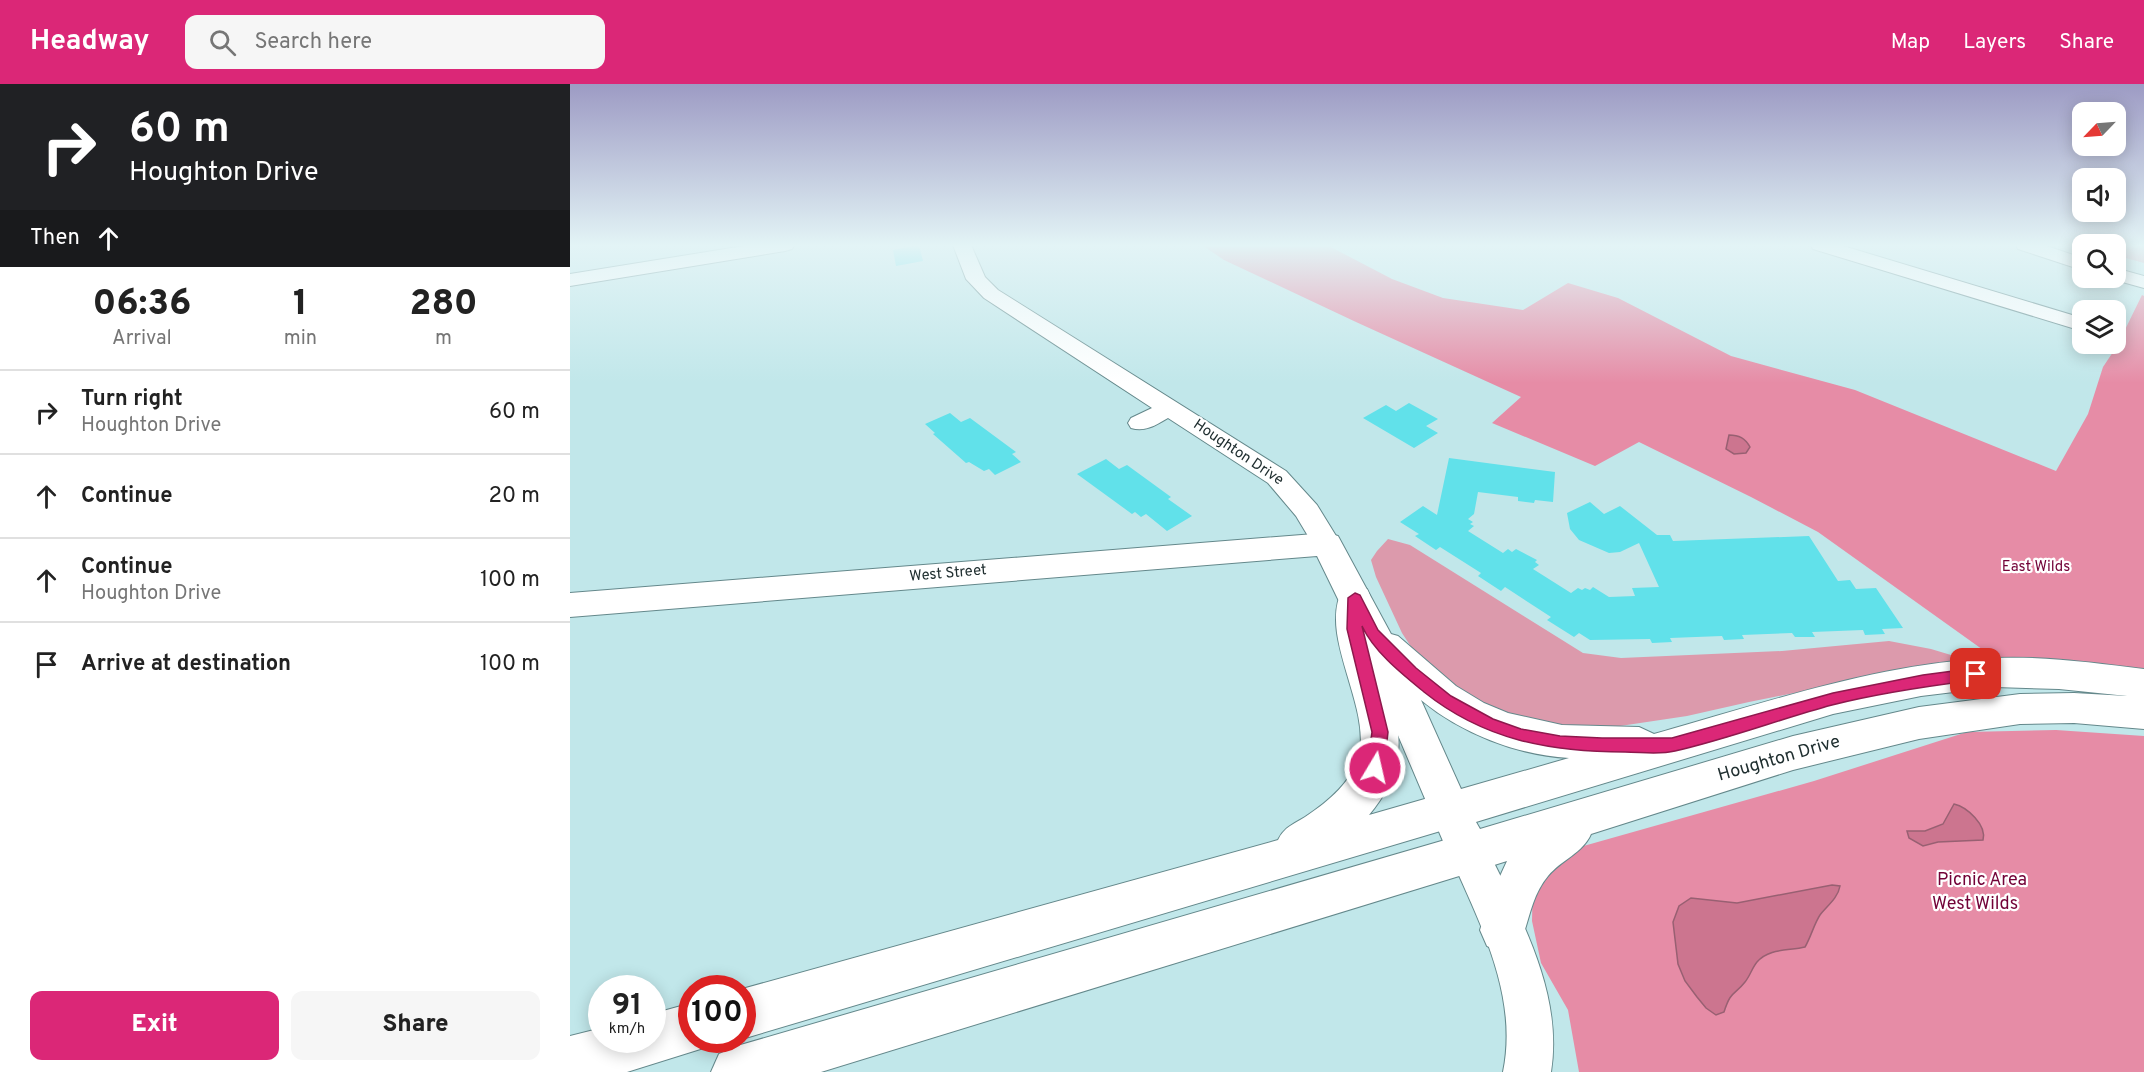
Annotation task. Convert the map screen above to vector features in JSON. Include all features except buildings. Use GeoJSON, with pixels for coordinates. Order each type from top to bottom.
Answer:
{"type":"FeatureCollection","features":[{"type":"Feature","properties":{"kind":"main road","name":"Houghton Drive"},"geometry":{"type":"LineString","coordinates":[[1327,543],[1373,634],[1469,853],[1606,813],[1793,753],[1919,723],[1969,714],[2030,708],[2144,713]]}},
{"type":"Feature","properties":{"kind":"main road","name":"West Street"},"geometry":{"type":"LineString","coordinates":[[570,605],[1327,543]]}},
{"type":"Feature","properties":{"kind":"main road"},"geometry":{"type":"LineString","coordinates":[[1260,864],[1312,836],[1342,814],[1363,792],[1375,768],[1380,732],[1355,629],[1355,598]]}},
{"type":"Feature","properties":{"kind":"main road"},"geometry":{"type":"LineString","coordinates":[[1373,634],[1434,692],[1465,712],[1496,727],[1521,735],[1560,742],[1602,745],[1672,745]]}},
{"type":"Feature","properties":{"kind":"main road"},"geometry":{"type":"LineString","coordinates":[[756,1010],[1833,699],[1948,676],[2007,672],[2047,673],[2144,684]]}},
{"type":"Feature","properties":{"kind":"main road"},"geometry":{"type":"LineString","coordinates":[[1503,930],[1516,885],[1536,855],[1548,845],[1606,813]]}},
{"type":"Feature","properties":{"kind":"main road"},"geometry":{"type":"LineString","coordinates":[[737,1072],[1469,853]]}},
{"type":"Feature","properties":{"kind":"main road"},"geometry":{"type":"LineString","coordinates":[[570,1062],[604,1053]]}},
{"type":"Feature","properties":{"kind":"street","name":"Houghton Drive"},"geometry":{"type":"LineString","coordinates":[[988,291],[1258,463],[1284,483],[1308,511],[1327,543]]}},
{"type":"Feature","properties":{"kind":"street"},"geometry":{"type":"LineString","coordinates":[[1971,291],[2072,322]]}},
{"type":"Feature","properties":{"kind":"street"},"geometry":{"type":"LineString","coordinates":[[1140,423],[1170,408]]}},
{"type":"Feature","properties":{"kind":"street"},"geometry":{"type":"LineString","coordinates":[[1469,853],[1520,973],[1531,1021],[1532,1045],[1527,1072]]}},
{"type":"Feature","properties":{"kind":"shaded area"},"geometry":{"type":"Polygon","coordinates":[[[1729,435],[1739,436],[1746,441],[1750,447],[1746,453],[1734,454],[1726,449],[1729,435]]]}},
{"type":"Feature","properties":{"kind":"shaded area"},"geometry":{"type":"Polygon","coordinates":[[[1388,539],[1410,545],[1583,653],[1621,658],[1782,651],[1889,641],[1931,649],[1971,661],[1910,670],[1687,716],[1600,729],[1555,727],[1501,716],[1474,702],[1421,662],[1402,633],[1376,577],[1371,560],[1388,539]]]}},
{"type":"Feature","properties":{"kind":"shaded area"},"geometry":{"type":"Polygon","coordinates":[[[1954,804],[1965,809],[1975,818],[1982,828],[1983,840],[1938,842],[1923,846],[1909,838],[1907,831],[1925,831],[1943,824],[1954,804]]]}},
{"type":"Feature","properties":{"kind":"shaded area"},"geometry":{"type":"Polygon","coordinates":[[[1832,885],[1840,886],[1839,890],[1820,915],[1805,947],[1767,954],[1755,964],[1745,982],[1731,997],[1724,1012],[1716,1015],[1706,1008],[1685,981],[1678,964],[1673,922],[1679,906],[1691,898],[1737,903],[1832,885]]]}},
{"type":"Feature","properties":{"kind":"green space","name":"East Wilds"},"geometry":{"type":"Polygon","coordinates":[[[1290,291],[1424,291],[1443,298],[1523,310],[1554,291],[1595,291],[1618,298],[1731,356],[1855,390],[2056,471],[2088,414],[2103,367],[2112,354],[2126,354],[2126,328],[2142,295],[2144,296],[2144,676],[2000,662],[1818,532],[1639,442],[1595,466],[1492,423],[1521,397],[1290,291]]]}},
{"type":"Feature","properties":{"kind":"green space","name":"West Wilds"},"geometry":{"type":"Polygon","coordinates":[[[2056,730],[2144,736],[2144,1072],[1579,1072],[1568,1010],[1541,963],[1532,921],[1533,878],[1580,847],[1814,781],[1967,732],[2056,730]]]}},
{"type":"Feature","properties":{"kind":"route"},"geometry":{"type":"LineString","coordinates":[[1375,768],[1379,754],[1380,732],[1355,629],[1355,598],[1373,634],[1434,692],[1459,709],[1488,724],[1521,735],[1560,742],[1602,745],[1672,745],[1833,699],[1948,676],[1976,674]]}},
{"type":"Feature","properties":{"kind":"park label","name":"Picnic Area"},"geometry":{"type":"Point","coordinates":[1982,880]}}]}
